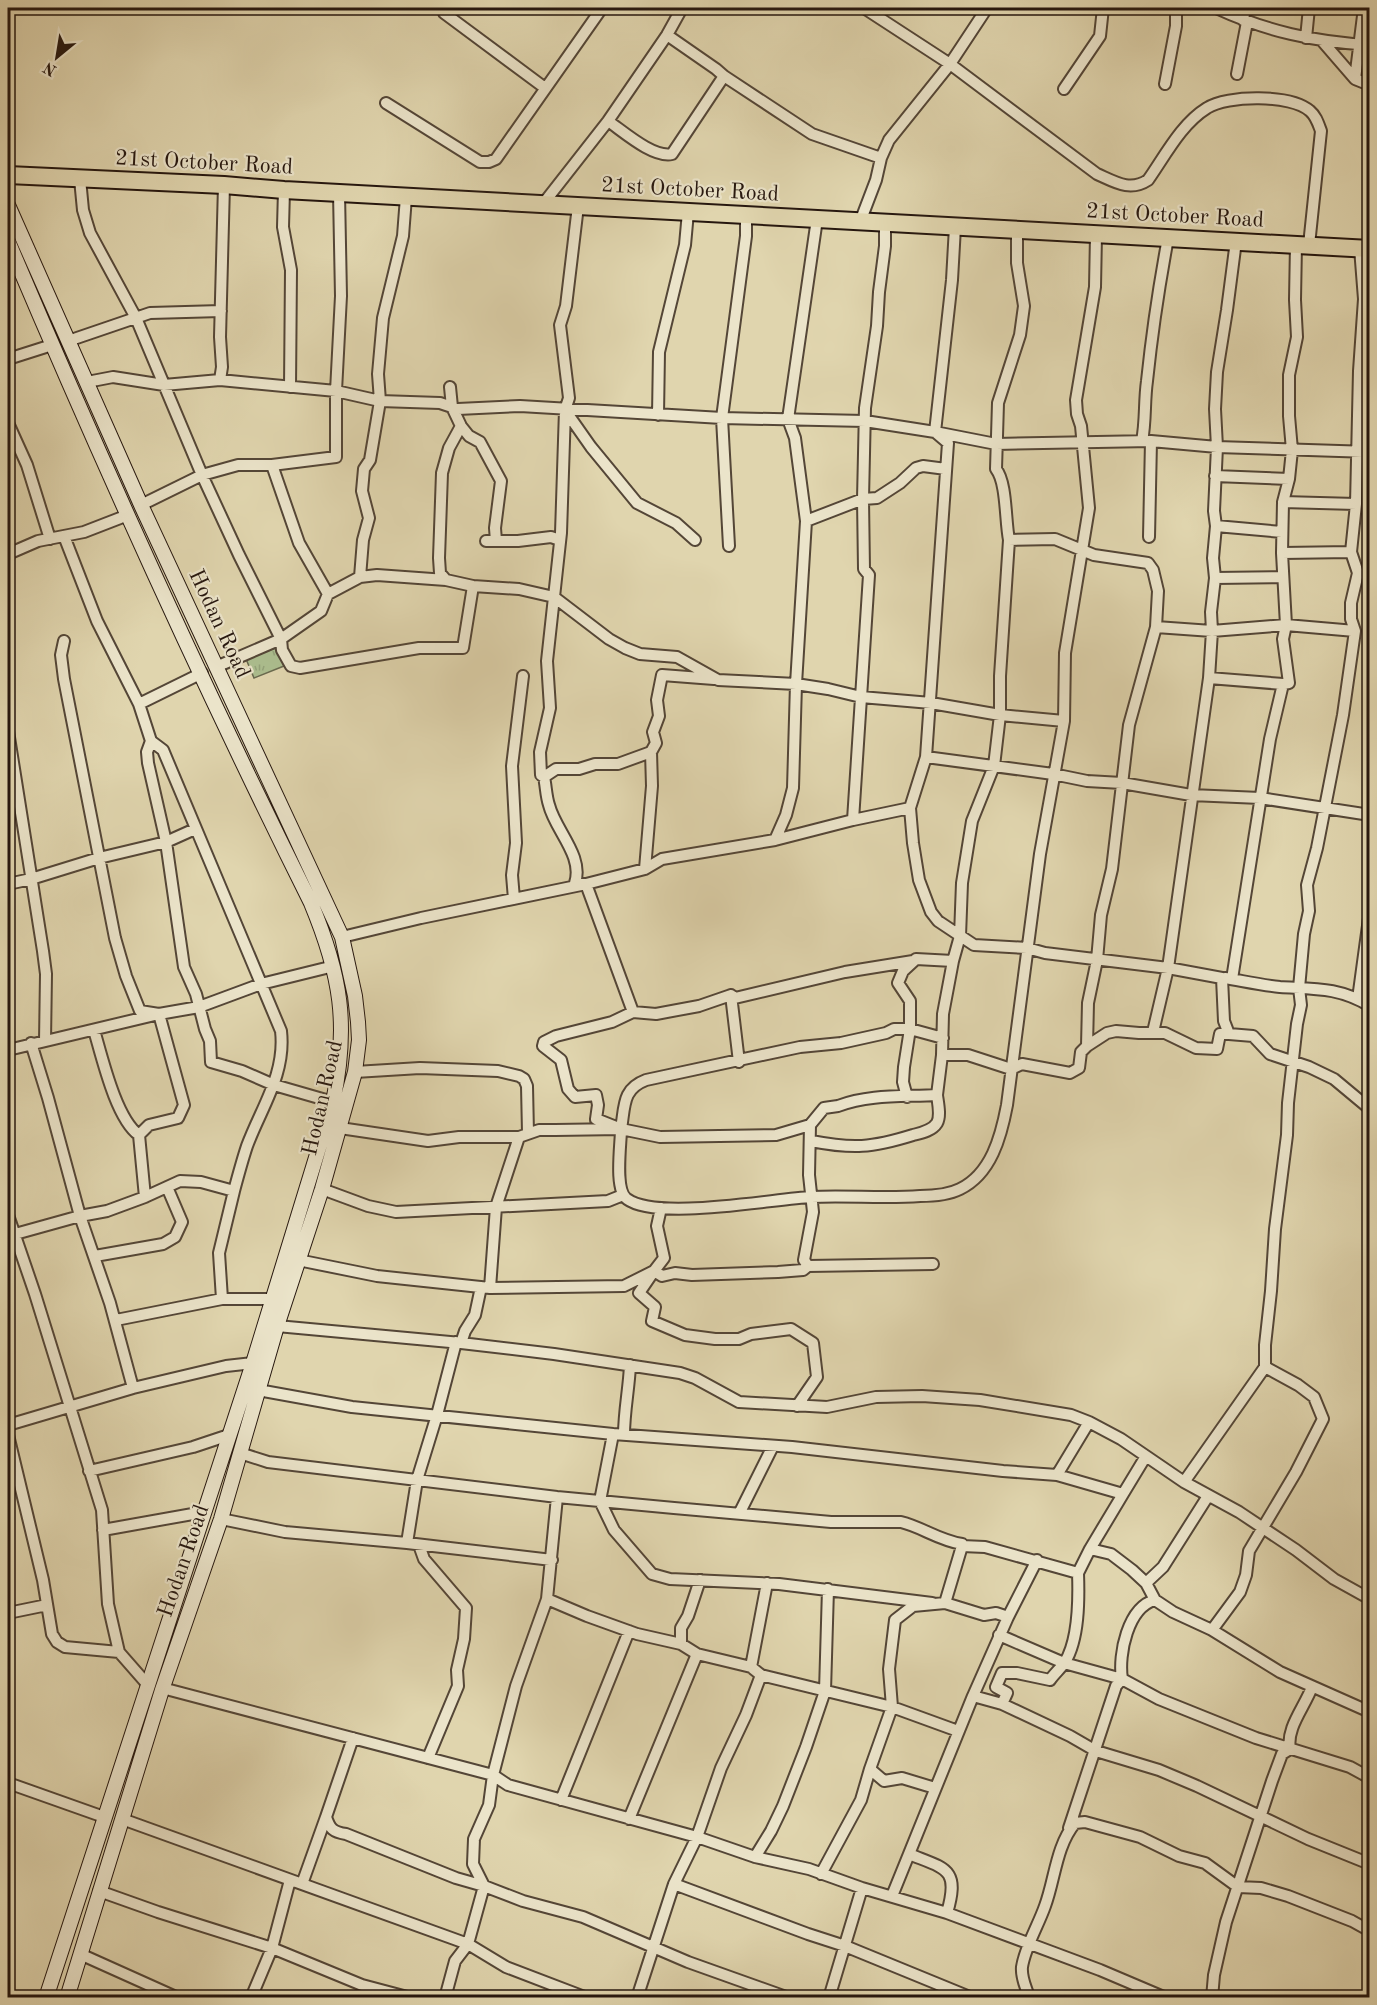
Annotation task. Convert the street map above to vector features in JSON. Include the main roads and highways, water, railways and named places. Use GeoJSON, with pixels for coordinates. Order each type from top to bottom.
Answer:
{"type":"FeatureCollection","features":[{"type":"Feature","properties":{"kind":"main road","name":"21st October Road"},"geometry":{"type":"LineString","coordinates":[[8,175],[1365,249]]}},
{"type":"Feature","properties":{"kind":"main road","name":"Hodan Road"},"geometry":{"type":"LineString","coordinates":[[8,205],[141,505],[342,937],[355,996],[359,1040],[355,1072],[322,1190],[277,1326],[221,1519],[162,1690],[67,1998]]}},
{"type":"Feature","properties":{"kind":"main road","name":"Hodan Road"},"geometry":{"type":"LineString","coordinates":[[8,241],[128,515],[327,941],[334,966],[342,1043],[333,1102],[273,1299],[46,1998]]}}]}
